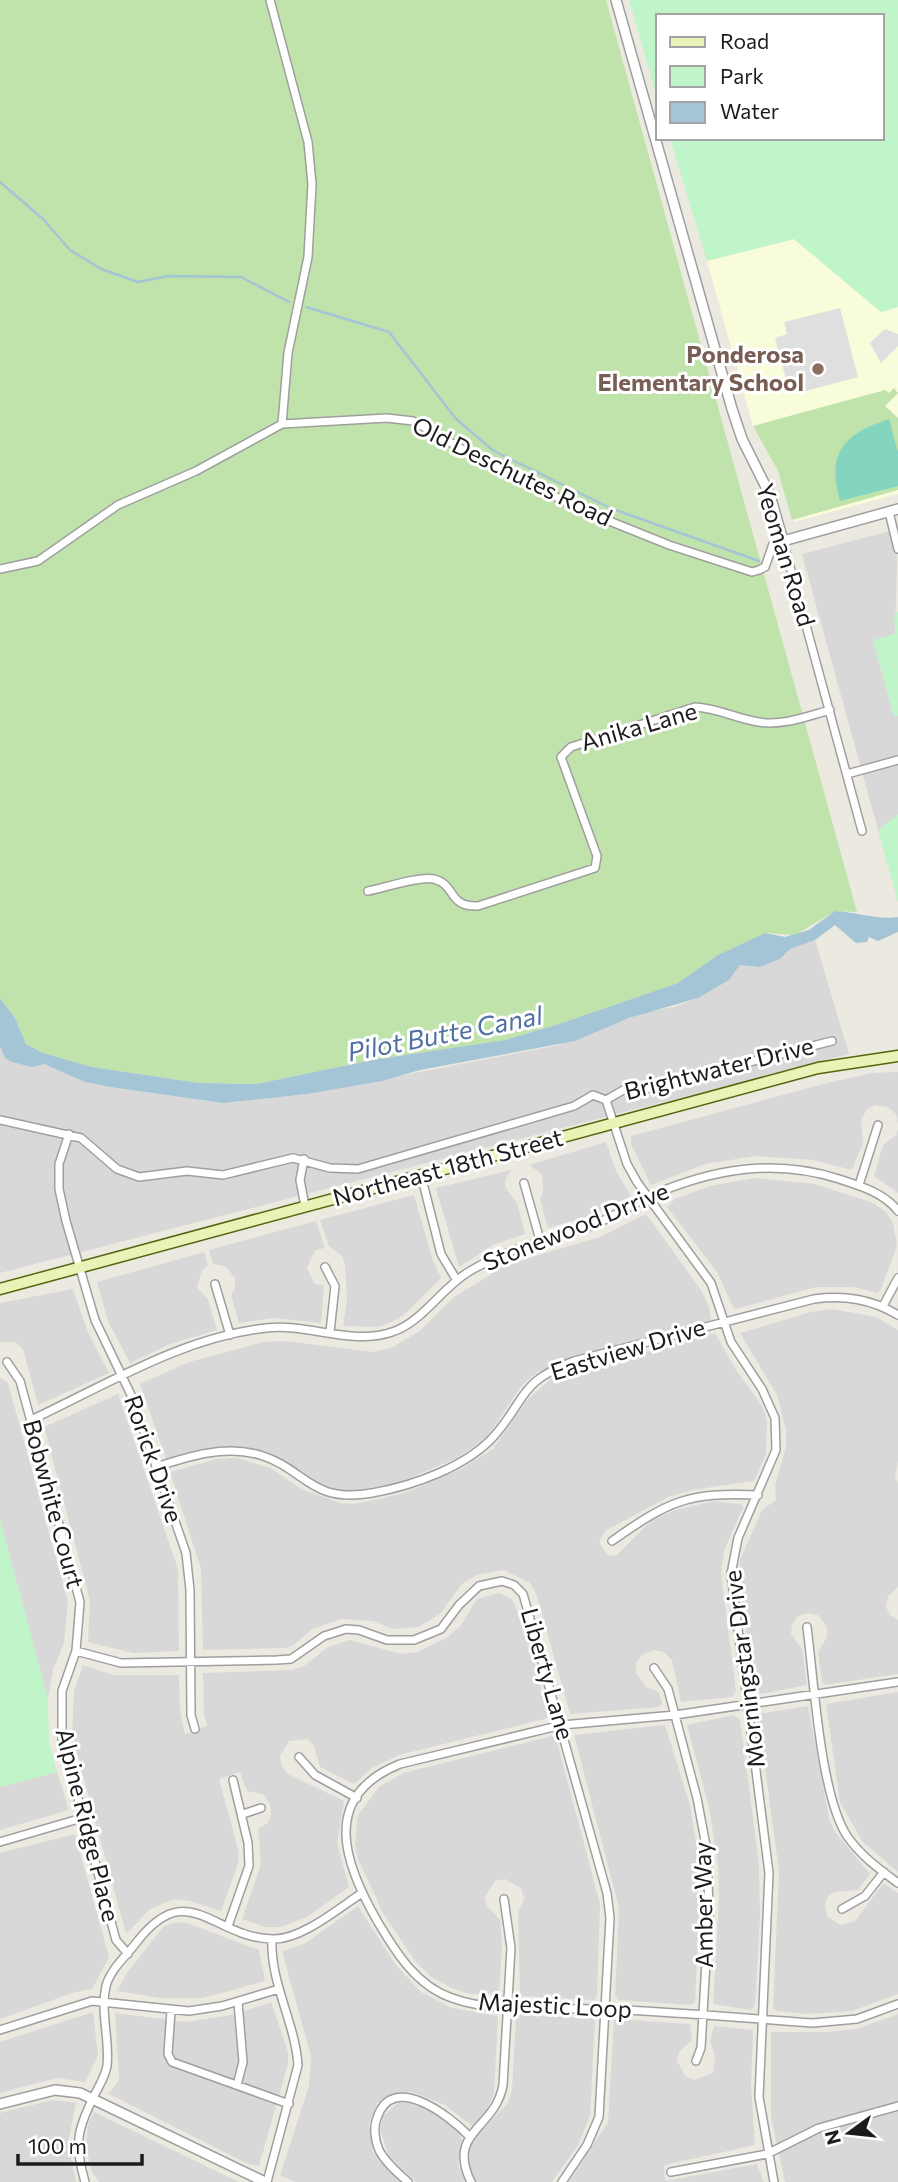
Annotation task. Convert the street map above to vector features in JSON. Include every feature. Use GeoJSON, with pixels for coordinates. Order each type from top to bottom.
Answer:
{"type":"FeatureCollection","features":[{"type":"Feature","properties":{"kind":"main road","name":"Northeast 18th Street"},"geometry":{"type":"LineString","coordinates":[[0,1289],[843,1062],[898,1056]]}},
{"type":"Feature","properties":{"kind":"street"},"geometry":{"type":"LineString","coordinates":[[270,0],[308,142],[312,184],[309,257],[288,353],[282,424]]}},
{"type":"Feature","properties":{"kind":"street","name":"Yeoman Road"},"geometry":{"type":"LineString","coordinates":[[616,0],[732,409],[742,439],[771,495],[862,831]]}},
{"type":"Feature","properties":{"kind":"street","name":"Old Deschutes Road"},"geometry":{"type":"LineString","coordinates":[[0,569],[38,561],[118,505],[196,471],[282,424],[387,418],[413,421],[550,495],[669,545],[752,572],[765,567],[771,548],[783,541]]}},
{"type":"Feature","properties":{"kind":"street"},"geometry":{"type":"LineString","coordinates":[[783,541],[893,511],[898,549]]}},
{"type":"Feature","properties":{"kind":"street","name":"Anika Lane"},"geometry":{"type":"LineString","coordinates":[[368,891],[432,878],[445,885],[457,902],[464,906],[478,906],[595,868],[597,856],[561,757],[570,747],[695,707],[713,708],[759,722],[776,723],[830,710]]}},
{"type":"Feature","properties":{"kind":"street"},"geometry":{"type":"LineString","coordinates":[[847,774],[898,760]]}},
{"type":"Feature","properties":{"kind":"street","name":"Brightwater Drive"},"geometry":{"type":"LineString","coordinates":[[0,1120],[69,1134],[92,1146],[117,1169],[139,1177],[187,1171],[223,1175],[283,1159],[304,1158],[330,1168],[358,1169],[574,1106],[593,1096],[606,1100],[625,1089],[645,1089],[832,1041]]}},
{"type":"Feature","properties":{"kind":"street","name":"Brightwater Drive"},"geometry":{"type":"LineString","coordinates":[[606,1100],[614,1123]]}},
{"type":"Feature","properties":{"kind":"street","name":"Morningstar Drive"},"geometry":{"type":"LineString","coordinates":[[614,1123],[627,1164],[711,1283],[738,1357],[762,1389],[775,1418],[776,1450],[738,1538],[731,1574],[769,1873],[759,2097],[774,2182]]}},
{"type":"Feature","properties":{"kind":"street"},"geometry":{"type":"LineString","coordinates":[[859,1185],[878,1125]]}},
{"type":"Feature","properties":{"kind":"street","name":"Rorick Drive"},"geometry":{"type":"LineString","coordinates":[[69,1134],[59,1164],[59,1189],[80,1267],[95,1320],[124,1376],[189,1567],[191,1715],[195,1729]]}},
{"type":"Feature","properties":{"kind":"street"},"geometry":{"type":"LineString","coordinates":[[304,1158],[300,1180],[305,1206]]}},
{"type":"Feature","properties":{"kind":"street","name":"Stonewood Drrive"},"geometry":{"type":"LineString","coordinates":[[32,1420],[185,1349],[230,1335],[270,1327],[362,1337],[393,1332],[409,1323],[456,1279],[502,1252],[587,1227],[649,1197],[719,1173],[769,1166],[815,1171],[859,1185],[890,1201],[898,1211]]}},
{"type":"Feature","properties":{"kind":"street"},"geometry":{"type":"LineString","coordinates":[[421,1175],[441,1254],[456,1279]]}},
{"type":"Feature","properties":{"kind":"street"},"geometry":{"type":"LineString","coordinates":[[524,1183],[540,1240]]}},
{"type":"Feature","properties":{"kind":"street"},"geometry":{"type":"LineString","coordinates":[[325,1267],[335,1286],[330,1332]]}},
{"type":"Feature","properties":{"kind":"street"},"geometry":{"type":"LineString","coordinates":[[883,1306],[898,1278]]}},
{"type":"Feature","properties":{"kind":"street"},"geometry":{"type":"LineString","coordinates":[[215,1284],[230,1335]]}},
{"type":"Feature","properties":{"kind":"street","name":"Eastview Drive"},"geometry":{"type":"LineString","coordinates":[[156,1467],[202,1454],[241,1451],[262,1456],[300,1480],[338,1495],[373,1493],[427,1478],[475,1451],[495,1436],[526,1389],[555,1368],[814,1298],[837,1296],[883,1306],[898,1315]]}},
{"type":"Feature","properties":{"kind":"street","name":"Bobwhite Court"},"geometry":{"type":"LineString","coordinates":[[7,1362],[20,1381],[32,1420],[80,1602],[76,1651]]}},
{"type":"Feature","properties":{"kind":"street"},"geometry":{"type":"LineString","coordinates":[[612,1541],[658,1509],[676,1502],[700,1496],[758,1495]]}},
{"type":"Feature","properties":{"kind":"street","name":"Liberty Lane"},"geometry":{"type":"LineString","coordinates":[[76,1651],[121,1663],[291,1659],[324,1636],[346,1629],[359,1630],[387,1640],[414,1640],[441,1629],[459,1605],[479,1586],[502,1581],[514,1585],[529,1607],[607,1893],[610,1919],[599,2117],[591,2138],[562,2182]]}},
{"type":"Feature","properties":{"kind":"street"},"geometry":{"type":"LineString","coordinates":[[807,1627],[827,1773],[837,1818],[862,1855],[898,1883]]}},
{"type":"Feature","properties":{"kind":"street","name":"Alpine Ridge Place"},"geometry":{"type":"LineString","coordinates":[[76,1651],[66,1674],[61,1715],[62,1739],[116,1940],[128,1954]]}},
{"type":"Feature","properties":{"kind":"street","name":"Amber Way"},"geometry":{"type":"LineString","coordinates":[[654,1668],[668,1689],[697,1798],[707,1852],[709,1910],[701,2048],[696,2061]]}},
{"type":"Feature","properties":{"kind":"street","name":"Majestic Loop"},"geometry":{"type":"LineString","coordinates":[[898,1682],[675,1715],[562,1725],[400,1764],[383,1771],[357,1798],[349,1812],[345,1846],[362,1893],[382,1929],[417,1977],[435,1991],[454,1999],[508,2006],[836,2022],[875,2014],[898,2004]]}},
{"type":"Feature","properties":{"kind":"street"},"geometry":{"type":"LineString","coordinates":[[299,1757],[315,1775],[357,1798]]}},
{"type":"Feature","properties":{"kind":"street"},"geometry":{"type":"LineString","coordinates":[[228,1926],[249,1866],[243,1814],[233,1780]]}},
{"type":"Feature","properties":{"kind":"street"},"geometry":{"type":"LineString","coordinates":[[243,1814],[261,1808]]}},
{"type":"Feature","properties":{"kind":"street"},"geometry":{"type":"LineString","coordinates":[[0,1842],[82,1818]]}},
{"type":"Feature","properties":{"kind":"street"},"geometry":{"type":"LineString","coordinates":[[842,1909],[865,1896],[884,1872]]}},
{"type":"Feature","properties":{"kind":"street"},"geometry":{"type":"LineString","coordinates":[[85,2182],[77,2143],[78,2130],[106,2069],[104,2001],[108,1979],[152,1922],[167,1913],[187,1911],[272,1939],[298,1934],[362,1893]]}},
{"type":"Feature","properties":{"kind":"street"},"geometry":{"type":"LineString","coordinates":[[471,2182],[462,2157],[469,2136],[483,2124],[501,2098],[511,1948],[505,1899]]}},
{"type":"Feature","properties":{"kind":"street"},"geometry":{"type":"LineString","coordinates":[[0,2105],[55,2090],[80,2093],[266,2182],[299,2066],[297,2048],[271,1955],[272,1939]]}},
{"type":"Feature","properties":{"kind":"street"},"geometry":{"type":"LineString","coordinates":[[0,2030],[73,2005],[104,2001],[171,2010],[204,2010],[279,1989]]}},
{"type":"Feature","properties":{"kind":"street"},"geometry":{"type":"LineString","coordinates":[[237,2085],[243,2062],[238,2001]]}},
{"type":"Feature","properties":{"kind":"street"},"geometry":{"type":"LineString","coordinates":[[171,2010],[168,2054],[172,2062],[289,2104]]}},
{"type":"Feature","properties":{"kind":"street"},"geometry":{"type":"LineString","coordinates":[[408,2182],[386,2158],[375,2137],[375,2122],[379,2110],[389,2101],[401,2098],[428,2104],[453,2119],[469,2136]]}},
{"type":"Feature","properties":{"kind":"street"},"geometry":{"type":"LineString","coordinates":[[671,2172],[767,2154],[819,2128],[898,2106]]}},
{"type":"Feature","properties":{"kind":"shaded area","name":"Ponderosa Elementary School"},"geometry":{"type":"Polygon","coordinates":[[[794,239],[881,312],[898,307],[898,494],[794,522],[778,471],[753,426],[707,261],[794,239]]]}},
{"type":"Feature","properties":{"kind":"shaded area"},"geometry":{"type":"Polygon","coordinates":[[[840,308],[858,377],[802,392],[799,381],[787,383],[775,338],[787,334],[784,322],[840,308]]]}},
{"type":"Feature","properties":{"kind":"shaded area"},"geometry":{"type":"Polygon","coordinates":[[[885,329],[898,334],[898,346],[881,363],[870,343],[885,329]]]}},
{"type":"Feature","properties":{"kind":"shaded area"},"geometry":{"type":"Polygon","coordinates":[[[898,529],[895,634],[873,641],[894,716],[898,716],[898,815],[878,830],[802,554],[898,529]]]}},
{"type":"Feature","properties":{"kind":"shaded area"},"geometry":{"type":"Polygon","coordinates":[[[815,940],[849,1054],[0,1273],[0,1046],[3,1051],[55,1068],[85,1082],[110,1087],[223,1103],[307,1094],[559,1045],[646,1012],[674,1007],[698,998],[740,965],[760,966],[780,959],[790,949],[815,940]]]}},
{"type":"Feature","properties":{"kind":"shaded area"},"geometry":{"type":"Polygon","coordinates":[[[898,1072],[898,1124],[896,1114],[888,1107],[876,1105],[867,1109],[861,1120],[863,1143],[852,1170],[813,1160],[756,1156],[705,1164],[651,1185],[631,1144],[631,1136],[827,1083],[872,1073],[898,1072]]]}},
{"type":"Feature","properties":{"kind":"shaded area"},"geometry":{"type":"Polygon","coordinates":[[[898,1128],[898,1193],[874,1176],[883,1145],[896,1135],[898,1128]]]}},
{"type":"Feature","properties":{"kind":"shaded area"},"geometry":{"type":"Polygon","coordinates":[[[606,1142],[616,1171],[631,1196],[589,1216],[548,1228],[540,1199],[543,1191],[542,1174],[529,1165],[606,1142]]]}},
{"type":"Feature","properties":{"kind":"shaded area"},"geometry":{"type":"Polygon","coordinates":[[[512,1170],[506,1178],[505,1187],[517,1203],[525,1234],[493,1245],[459,1267],[436,1188],[512,1170]]]}},
{"type":"Feature","properties":{"kind":"shaded area"},"geometry":{"type":"Polygon","coordinates":[[[754,1178],[815,1184],[873,1203],[886,1212],[893,1223],[897,1246],[881,1289],[877,1293],[854,1287],[816,1287],[736,1309],[733,1307],[717,1272],[667,1207],[675,1199],[710,1186],[754,1178]]]}},
{"type":"Feature","properties":{"kind":"shaded area"},"geometry":{"type":"Polygon","coordinates":[[[414,1195],[432,1258],[441,1278],[405,1314],[392,1322],[378,1327],[343,1326],[347,1299],[345,1265],[342,1256],[329,1246],[320,1220],[414,1195]]]}},
{"type":"Feature","properties":{"kind":"shaded area"},"geometry":{"type":"Polygon","coordinates":[[[646,1214],[701,1290],[709,1307],[711,1320],[580,1355],[537,1372],[522,1385],[487,1437],[457,1458],[396,1484],[342,1492],[324,1487],[282,1460],[244,1447],[202,1449],[166,1459],[140,1384],[189,1362],[263,1342],[286,1341],[372,1352],[391,1348],[420,1331],[454,1297],[508,1264],[600,1237],[646,1214]]]}},
{"type":"Feature","properties":{"kind":"shaded area"},"geometry":{"type":"Polygon","coordinates":[[[316,1221],[325,1248],[315,1250],[307,1268],[314,1283],[324,1286],[321,1323],[274,1318],[239,1323],[231,1295],[235,1288],[235,1278],[225,1266],[213,1264],[209,1250],[316,1221]]]}},
{"type":"Feature","properties":{"kind":"shaded area"},"geometry":{"type":"Polygon","coordinates":[[[204,1252],[208,1266],[202,1270],[197,1287],[208,1300],[217,1330],[170,1344],[130,1363],[108,1321],[97,1282],[204,1252]]]}},
{"type":"Feature","properties":{"kind":"shaded area"},"geometry":{"type":"Polygon","coordinates":[[[73,1289],[87,1330],[109,1373],[38,1405],[23,1349],[15,1342],[0,1342],[0,1303],[73,1289]]]}},
{"type":"Feature","properties":{"kind":"shaded area"},"geometry":{"type":"Polygon","coordinates":[[[832,1309],[876,1317],[898,1330],[898,1461],[895,1476],[898,1484],[898,1587],[888,1596],[886,1607],[890,1615],[898,1620],[898,1674],[825,1685],[822,1682],[818,1652],[827,1637],[827,1627],[818,1615],[808,1613],[798,1616],[792,1625],[791,1634],[802,1649],[807,1685],[761,1694],[755,1690],[739,1578],[740,1560],[762,1510],[776,1500],[775,1485],[786,1447],[786,1430],[777,1395],[740,1333],[811,1312],[832,1309]]]}},
{"type":"Feature","properties":{"kind":"shaded area"},"geometry":{"type":"Polygon","coordinates":[[[715,1333],[736,1370],[761,1404],[767,1420],[766,1454],[754,1481],[692,1490],[668,1497],[605,1531],[599,1542],[608,1556],[617,1555],[652,1520],[675,1510],[714,1501],[741,1504],[743,1507],[724,1551],[721,1572],[736,1691],[732,1697],[681,1702],[672,1660],[664,1652],[654,1650],[642,1655],[636,1663],[636,1673],[646,1687],[659,1692],[662,1704],[659,1707],[570,1714],[537,1596],[530,1583],[504,1570],[477,1575],[462,1584],[440,1614],[418,1627],[392,1629],[373,1621],[341,1619],[312,1629],[294,1645],[286,1648],[203,1650],[201,1569],[170,1472],[217,1459],[237,1458],[270,1468],[302,1489],[340,1503],[354,1504],[405,1493],[459,1470],[493,1449],[526,1401],[552,1378],[715,1333]]]}},
{"type":"Feature","properties":{"kind":"shaded area"},"geometry":{"type":"Polygon","coordinates":[[[0,1378],[8,1383],[68,1602],[64,1643],[53,1670],[48,1699],[0,1520],[0,1378]]]}},
{"type":"Feature","properties":{"kind":"shaded area"},"geometry":{"type":"Polygon","coordinates":[[[118,1394],[178,1569],[179,1651],[133,1653],[88,1642],[90,1601],[44,1427],[118,1394]]]}},
{"type":"Feature","properties":{"kind":"shaded area"},"geometry":{"type":"Polygon","coordinates":[[[499,1593],[512,1599],[528,1635],[548,1718],[399,1755],[372,1768],[354,1784],[320,1767],[314,1746],[308,1739],[289,1741],[280,1756],[282,1767],[288,1774],[344,1801],[337,1844],[349,1887],[307,1917],[281,1927],[265,1927],[242,1919],[261,1864],[258,1829],[268,1823],[271,1815],[270,1804],[263,1794],[247,1791],[240,1772],[219,1779],[239,1852],[238,1864],[221,1911],[174,1899],[150,1909],[126,1934],[72,1735],[74,1691],[83,1665],[113,1675],[179,1675],[180,1711],[185,1734],[207,1726],[203,1673],[292,1670],[304,1666],[328,1647],[350,1640],[401,1654],[417,1652],[448,1637],[461,1625],[477,1599],[499,1593]]]}},
{"type":"Feature","properties":{"kind":"shaded area"},"geometry":{"type":"Polygon","coordinates":[[[898,1692],[898,1872],[862,1841],[840,1802],[826,1704],[898,1692]]]}},
{"type":"Feature","properties":{"kind":"shaded area"},"geometry":{"type":"Polygon","coordinates":[[[808,1706],[829,1818],[835,1832],[870,1874],[858,1890],[834,1892],[828,1896],[825,1905],[827,1916],[840,1925],[846,1924],[855,1921],[882,1885],[885,1884],[898,1893],[898,1994],[852,2011],[806,2014],[777,2011],[773,2007],[779,1872],[758,1714],[808,1706]]]}},
{"type":"Feature","properties":{"kind":"shaded area"},"geometry":{"type":"Polygon","coordinates":[[[733,1715],[740,1719],[759,1863],[760,1917],[755,2005],[751,2010],[713,2004],[719,1901],[718,1866],[709,1807],[687,1725],[733,1715]]]}},
{"type":"Feature","properties":{"kind":"shaded area"},"geometry":{"type":"Polygon","coordinates":[[[665,1725],[690,1805],[699,1861],[695,2002],[692,2005],[618,2000],[615,1996],[619,1908],[574,1735],[665,1725]]]}},
{"type":"Feature","properties":{"kind":"shaded area"},"geometry":{"type":"Polygon","coordinates":[[[552,1736],[556,1738],[600,1904],[597,1996],[594,2000],[520,1996],[518,1912],[524,1899],[521,1888],[505,1879],[495,1881],[485,1897],[487,1906],[500,1920],[502,1944],[499,1994],[469,1994],[431,1977],[415,1961],[383,1913],[358,1859],[355,1844],[358,1815],[379,1787],[403,1773],[552,1736]]]}},
{"type":"Feature","properties":{"kind":"shaded area"},"geometry":{"type":"Polygon","coordinates":[[[57,1772],[69,1810],[0,1830],[0,1787],[57,1772]]]}},
{"type":"Feature","properties":{"kind":"shaded area"},"geometry":{"type":"Polygon","coordinates":[[[75,1834],[109,1957],[92,1989],[75,1992],[0,2019],[0,1853],[75,1834]]]}},
{"type":"Feature","properties":{"kind":"shaded area"},"geometry":{"type":"Polygon","coordinates":[[[358,1906],[395,1964],[421,1992],[452,2008],[498,2016],[494,2094],[484,2116],[472,2126],[445,2105],[412,2092],[393,2093],[377,2103],[369,2123],[373,2152],[402,2182],[295,2182],[280,2175],[309,2086],[311,2056],[282,1951],[304,1944],[358,1906]]]}},
{"type":"Feature","properties":{"kind":"shaded area"},"geometry":{"type":"Polygon","coordinates":[[[176,1922],[187,1923],[259,1950],[265,1981],[203,1998],[160,1998],[117,1991],[127,1973],[163,1927],[176,1922]]]}},
{"type":"Feature","properties":{"kind":"shaded area"},"geometry":{"type":"Polygon","coordinates":[[[271,2002],[288,2052],[288,2064],[259,2166],[248,2164],[109,2094],[119,2080],[115,2013],[186,2022],[232,2015],[271,2002]]]}},
{"type":"Feature","properties":{"kind":"shaded area"},"geometry":{"type":"Polygon","coordinates":[[[93,2012],[98,2055],[85,2082],[57,2078],[0,2093],[0,2042],[93,2012]]]}},
{"type":"Feature","properties":{"kind":"shaded area"},"geometry":{"type":"Polygon","coordinates":[[[898,2014],[898,2182],[785,2182],[771,2117],[771,2032],[857,2029],[898,2014]]]}},
{"type":"Feature","properties":{"kind":"shaded area"},"geometry":{"type":"Polygon","coordinates":[[[516,2016],[593,2018],[595,2022],[590,2116],[578,2145],[552,2182],[476,2182],[469,2169],[468,2150],[473,2140],[508,2103],[512,2090],[516,2016]]]}},
{"type":"Feature","properties":{"kind":"shaded area"},"geometry":{"type":"Polygon","coordinates":[[[614,2020],[690,2024],[692,2040],[679,2052],[677,2060],[685,2076],[694,2080],[713,2073],[715,2055],[710,2042],[714,2026],[753,2030],[751,2084],[755,2145],[664,2165],[665,2181],[757,2164],[764,2182],[569,2182],[608,2122],[614,2020]]]}},
{"type":"Feature","properties":{"kind":"shaded area"},"geometry":{"type":"Polygon","coordinates":[[[53,2100],[76,2103],[68,2142],[76,2182],[0,2182],[0,2113],[53,2100]]]}},
{"type":"Feature","properties":{"kind":"shaded area"},"geometry":{"type":"Polygon","coordinates":[[[398,2103],[412,2103],[429,2109],[458,2130],[462,2141],[458,2165],[466,2182],[416,2182],[389,2156],[380,2129],[383,2116],[398,2103]]]}},
{"type":"Feature","properties":{"kind":"shaded area"},"geometry":{"type":"Polygon","coordinates":[[[94,2112],[239,2182],[99,2182],[91,2170],[86,2146],[88,2125],[94,2112]]]}},
{"type":"Feature","properties":{"kind":"green space"},"geometry":{"type":"Polygon","coordinates":[[[0,0],[606,0],[857,912],[835,911],[795,935],[765,933],[718,955],[678,983],[505,1040],[373,1060],[256,1084],[199,1083],[92,1067],[43,1053],[26,1044],[15,1018],[0,998],[0,0]]]}},
{"type":"Feature","properties":{"kind":"green space"},"geometry":{"type":"Polygon","coordinates":[[[629,0],[898,0],[898,307],[881,312],[794,239],[707,261],[671,140],[884,140],[884,14],[656,14],[656,94],[629,0]]]}},
{"type":"Feature","properties":{"kind":"green space"},"geometry":{"type":"Polygon","coordinates":[[[894,388],[898,393],[885,406],[898,418],[898,490],[792,520],[778,471],[753,426],[885,390],[889,393],[894,388]]]}},
{"type":"Feature","properties":{"kind":"green space"},"geometry":{"type":"Polygon","coordinates":[[[889,419],[898,452],[898,486],[840,501],[835,470],[842,447],[860,431],[889,419]]]}},
{"type":"Feature","properties":{"kind":"green space"},"geometry":{"type":"Polygon","coordinates":[[[898,612],[898,716],[894,716],[873,640],[895,634],[894,614],[898,612]]]}},
{"type":"Feature","properties":{"kind":"green space"},"geometry":{"type":"Polygon","coordinates":[[[898,815],[898,903],[878,830],[898,815]]]}},
{"type":"Feature","properties":{"kind":"green space"},"geometry":{"type":"Polygon","coordinates":[[[0,1520],[48,1699],[49,1742],[57,1772],[0,1787],[0,1520]]]}},
{"type":"Feature","properties":{"kind":"water"},"geometry":{"type":"Polygon","coordinates":[[[835,911],[898,917],[898,932],[878,941],[869,937],[867,942],[856,943],[835,925],[815,940],[790,949],[780,959],[760,967],[740,965],[729,980],[698,998],[629,1018],[575,1041],[307,1094],[223,1103],[110,1087],[85,1082],[44,1064],[32,1067],[12,1062],[5,1058],[0,1046],[0,998],[15,1018],[26,1044],[43,1053],[92,1067],[199,1083],[256,1084],[373,1060],[505,1040],[556,1025],[678,983],[718,955],[765,933],[785,937],[809,930],[835,911]]]}},
{"type":"Feature","properties":{"kind":"waterway"},"geometry":{"type":"LineString","coordinates":[[0,182],[43,219],[70,250],[101,269],[138,282],[168,276],[241,277],[289,302]]}},
{"type":"Feature","properties":{"kind":"waterway"},"geometry":{"type":"LineString","coordinates":[[306,307],[389,332],[456,419],[494,451],[610,508],[759,561]]}},
{"type":"Feature","properties":{"kind":"place","name":"Ponderosa Elementary School"},"geometry":{"type":"Point","coordinates":[818,369]}},
{"type":"Feature","properties":{"kind":"water label","name":"Pilot Butte Canal"},"geometry":{"type":"Point","coordinates":[445,1034]}}]}
